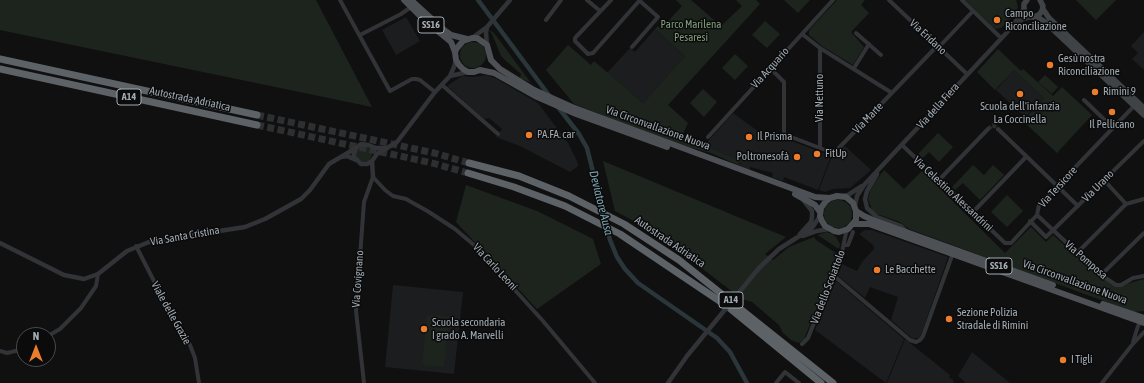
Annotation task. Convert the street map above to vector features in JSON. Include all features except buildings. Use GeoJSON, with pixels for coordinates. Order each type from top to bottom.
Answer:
{"type":"FeatureCollection","features":[{"type":"Feature","properties":{"kind":"highway","name":"Autostrada Adriatica"},"geometry":{"type":"LineString","coordinates":[[0,59],[257,115]]}},
{"type":"Feature","properties":{"kind":"highway","name":"Autostrada Adriatica"},"geometry":{"type":"LineString","coordinates":[[0,69],[257,125]]}},
{"type":"Feature","properties":{"kind":"highway","name":"Autostrada Adriatica"},"geometry":{"type":"LineString","coordinates":[[469,163],[519,176],[588,205],[624,224],[680,260],[833,383]]}},
{"type":"Feature","properties":{"kind":"highway","name":"Autostrada Adriatica"},"geometry":{"type":"LineString","coordinates":[[468,174],[521,190],[565,206],[620,234],[728,306],[821,383]]}},
{"type":"Feature","properties":{"kind":"main road","name":"SS16"},"geometry":{"type":"LineString","coordinates":[[404,0],[451,42],[456,52]]}},
{"type":"Feature","properties":{"kind":"main road","name":"SS16"},"geometry":{"type":"LineString","coordinates":[[411,0],[451,35],[477,38],[487,45]]}},
{"type":"Feature","properties":{"kind":"main road"},"geometry":{"type":"LineString","coordinates":[[1024,3],[1027,14],[1046,22],[1144,115]]}},
{"type":"Feature","properties":{"kind":"main road"},"geometry":{"type":"LineString","coordinates":[[1034,16],[1041,13],[1042,3]]}},
{"type":"Feature","properties":{"kind":"main road"},"geometry":{"type":"LineString","coordinates":[[1042,3],[1055,24],[1144,108]]}},
{"type":"Feature","properties":{"kind":"main road"},"geometry":{"type":"LineString","coordinates":[[468,72],[459,65],[456,60],[456,52],[459,44],[469,38]]}},
{"type":"Feature","properties":{"kind":"main road","name":"Via Circonvallazione Nuova"},"geometry":{"type":"LineString","coordinates":[[487,45],[491,60],[500,70],[535,93],[806,194],[815,197],[830,198],[842,196],[850,200],[856,209],[864,216],[1089,299],[1141,320]]}},
{"type":"Feature","properties":{"kind":"main road"},"geometry":{"type":"LineString","coordinates":[[480,70],[485,67],[490,56]]}},
{"type":"Feature","properties":{"kind":"main road","name":"Via Circonvallazione Nuova"},"geometry":{"type":"LineString","coordinates":[[468,72],[480,70],[494,73],[576,114],[800,196],[815,205],[825,226],[829,229],[839,232],[869,224],[1141,320]]}},
{"type":"Feature","properties":{"kind":"main road"},"geometry":{"type":"LineString","coordinates":[[820,214],[823,204],[830,198]]}},
{"type":"Feature","properties":{"kind":"main road"},"geometry":{"type":"LineString","coordinates":[[852,228],[856,220],[856,209]]}},
{"type":"Feature","properties":{"kind":"street"},"geometry":{"type":"LineString","coordinates":[[340,0],[390,91],[416,78],[435,92]]}},
{"type":"Feature","properties":{"kind":"street"},"geometry":{"type":"LineString","coordinates":[[469,38],[487,27],[510,0]]}},
{"type":"Feature","properties":{"kind":"street"},"geometry":{"type":"LineString","coordinates":[[546,20],[561,0]]}},
{"type":"Feature","properties":{"kind":"street"},"geometry":{"type":"LineString","coordinates":[[587,0],[600,11]]}},
{"type":"Feature","properties":{"kind":"street"},"geometry":{"type":"LineString","coordinates":[[611,0],[574,38],[575,41],[588,54],[593,53],[640,0],[658,17],[632,47]]}},
{"type":"Feature","properties":{"kind":"street","name":"Via Acquario"},"geometry":{"type":"LineString","coordinates":[[708,137],[833,0]]}},
{"type":"Feature","properties":{"kind":"street","name":"Via Eridano"},"geometry":{"type":"LineString","coordinates":[[889,0],[967,74]]}},
{"type":"Feature","properties":{"kind":"street"},"geometry":{"type":"LineString","coordinates":[[962,0],[1001,38]]}},
{"type":"Feature","properties":{"kind":"street","name":"Via della Fiera"},"geometry":{"type":"LineString","coordinates":[[1012,27],[1024,3]]}},
{"type":"Feature","properties":{"kind":"street"},"geometry":{"type":"LineString","coordinates":[[360,35],[411,7]]}},
{"type":"Feature","properties":{"kind":"street","name":"Via Marte"},"geometry":{"type":"LineString","coordinates":[[770,68],[784,82],[784,134],[832,153],[835,152],[892,92],[973,11]]}},
{"type":"Feature","properties":{"kind":"street","name":"Via della Fiera"},"geometry":{"type":"LineString","coordinates":[[856,209],[857,196],[864,185],[1012,27],[1024,19],[1034,16]]}},
{"type":"Feature","properties":{"kind":"street"},"geometry":{"type":"LineString","coordinates":[[487,27],[487,45]]}},
{"type":"Feature","properties":{"kind":"street"},"geometry":{"type":"LineString","coordinates":[[856,33],[881,55]]}},
{"type":"Feature","properties":{"kind":"street"},"geometry":{"type":"LineString","coordinates":[[802,34],[820,48],[892,92]]}},
{"type":"Feature","properties":{"kind":"street"},"geometry":{"type":"LineString","coordinates":[[854,68],[869,44]]}},
{"type":"Feature","properties":{"kind":"street","name":"Via Nettuno"},"geometry":{"type":"LineString","coordinates":[[820,48],[820,148]]}},
{"type":"Feature","properties":{"kind":"street"},"geometry":{"type":"LineString","coordinates":[[356,160],[354,154],[358,146],[364,144],[376,148],[385,148],[391,146],[399,139],[435,92],[450,76],[456,60]]}},
{"type":"Feature","properties":{"kind":"street"},"geometry":{"type":"LineString","coordinates":[[450,76],[468,72]]}},
{"type":"Feature","properties":{"kind":"street"},"geometry":{"type":"LineString","coordinates":[[442,85],[498,134]]}},
{"type":"Feature","properties":{"kind":"street"},"geometry":{"type":"LineString","coordinates":[[1084,100],[1113,128]]}},
{"type":"Feature","properties":{"kind":"street","name":"Via Tersicore"},"geometry":{"type":"LineString","coordinates":[[1005,243],[1010,243],[1030,222],[1036,215],[1039,205],[1134,106]]}},
{"type":"Feature","properties":{"kind":"street"},"geometry":{"type":"LineString","coordinates":[[939,180],[988,129]]}},
{"type":"Feature","properties":{"kind":"street"},"geometry":{"type":"LineString","coordinates":[[998,129],[1078,206]]}},
{"type":"Feature","properties":{"kind":"street","name":"Via Urano"},"geometry":{"type":"LineString","coordinates":[[1053,231],[1144,141]]}},
{"type":"Feature","properties":{"kind":"street"},"geometry":{"type":"LineString","coordinates":[[370,146],[374,151],[373,177]]}},
{"type":"Feature","properties":{"kind":"street","name":"Via Celestino Alessandrini"},"geometry":{"type":"LineString","coordinates":[[902,146],[1005,243]]}},
{"type":"Feature","properties":{"kind":"street","name":"Via Santa Cristina"},"geometry":{"type":"LineString","coordinates":[[0,243],[64,275],[84,279],[98,274],[126,251],[136,246],[149,242],[205,232],[245,227],[265,219],[301,199],[310,190],[329,164],[356,148]]}},
{"type":"Feature","properties":{"kind":"street"},"geometry":{"type":"LineString","coordinates":[[364,165],[385,148]]}},
{"type":"Feature","properties":{"kind":"street"},"geometry":{"type":"LineString","coordinates":[[339,157],[347,156],[356,160],[371,171],[373,177]]}},
{"type":"Feature","properties":{"kind":"street"},"geometry":{"type":"LineString","coordinates":[[973,212],[1026,157]]}},
{"type":"Feature","properties":{"kind":"street","name":"Via Circonvallazione Nuova"},"geometry":{"type":"LineString","coordinates":[[882,166],[867,191],[865,199],[867,208],[877,217],[901,226],[908,233]]}},
{"type":"Feature","properties":{"kind":"street","name":"Via Covignano"},"geometry":{"type":"LineString","coordinates":[[364,383],[356,311],[364,202],[373,177]]}},
{"type":"Feature","properties":{"kind":"street","name":"Via Carlo Leoni"},"geometry":{"type":"LineString","coordinates":[[373,177],[393,196],[406,199],[429,212],[455,229],[474,244],[543,321],[595,383]]}},
{"type":"Feature","properties":{"kind":"street"},"geometry":{"type":"LineString","coordinates":[[1104,180],[1126,204]]}},
{"type":"Feature","properties":{"kind":"street","name":"Via della Fiera"},"geometry":{"type":"LineString","coordinates":[[842,196],[848,195],[864,185]]}},
{"type":"Feature","properties":{"kind":"street"},"geometry":{"type":"LineString","coordinates":[[794,239],[808,226],[812,217],[812,211],[800,196]]}},
{"type":"Feature","properties":{"kind":"street"},"geometry":{"type":"LineString","coordinates":[[1077,253],[1126,204],[1144,199]]}},
{"type":"Feature","properties":{"kind":"street"},"geometry":{"type":"LineString","coordinates":[[668,383],[687,356],[759,268],[773,254],[812,228],[820,214]]}},
{"type":"Feature","properties":{"kind":"street","name":"Via Pomposa"},"geometry":{"type":"LineString","coordinates":[[1036,215],[1101,275],[1116,285],[1122,285],[1133,278],[1144,276]]}},
{"type":"Feature","properties":{"kind":"street"},"geometry":{"type":"LineString","coordinates":[[1030,222],[1046,237],[1053,231]]}},
{"type":"Feature","properties":{"kind":"street","name":"Via dello Scoiattolo"},"geometry":{"type":"LineString","coordinates":[[802,344],[808,338],[834,275],[844,245],[846,233],[852,228]]}},
{"type":"Feature","properties":{"kind":"street"},"geometry":{"type":"LineString","coordinates":[[794,239],[817,231],[829,229]]}},
{"type":"Feature","properties":{"kind":"street"},"geometry":{"type":"LineString","coordinates":[[1101,275],[1144,233]]}},
{"type":"Feature","properties":{"kind":"street","name":"Viale delle Grazie"},"geometry":{"type":"LineString","coordinates":[[136,246],[174,321],[190,345],[195,358],[199,383]]}},
{"type":"Feature","properties":{"kind":"street"},"geometry":{"type":"LineString","coordinates":[[834,275],[910,340],[916,342],[923,336],[953,253]]}},
{"type":"Feature","properties":{"kind":"street"},"geometry":{"type":"LineString","coordinates":[[56,331],[81,308],[96,286],[98,274]]}},
{"type":"Feature","properties":{"kind":"street"},"geometry":{"type":"LineString","coordinates":[[1132,345],[1136,330],[1141,320]]}},
{"type":"Feature","properties":{"kind":"street"},"geometry":{"type":"LineString","coordinates":[[1102,383],[1143,332]]}},
{"type":"Feature","properties":{"kind":"street"},"geometry":{"type":"LineString","coordinates":[[0,351],[7,353],[16,351]]}},
{"type":"Feature","properties":{"kind":"street"},"geometry":{"type":"LineString","coordinates":[[776,383],[785,372],[799,383]]}},
{"type":"Feature","properties":{"kind":"shaded area"},"geometry":{"type":"Polygon","coordinates":[[[406,17],[420,41],[396,55],[382,30],[406,17]]]}},
{"type":"Feature","properties":{"kind":"shaded area"},"geometry":{"type":"Polygon","coordinates":[[[655,29],[685,56],[643,103],[607,73],[630,48],[635,52],[655,29]]]}},
{"type":"Feature","properties":{"kind":"shaded area"},"geometry":{"type":"Polygon","coordinates":[[[1144,32],[1144,70],[1132,59],[1138,53],[1131,46],[1144,32]]]}},
{"type":"Feature","properties":{"kind":"shaded area","name":"Scuola dell'infanzia La Coccinella"},"geometry":{"type":"Polygon","coordinates":[[[1014,70],[1044,98],[1025,117],[996,90],[1014,70]]]}},
{"type":"Feature","properties":{"kind":"shaded area"},"geometry":{"type":"Polygon","coordinates":[[[486,75],[495,78],[538,103],[568,143],[577,161],[577,167],[570,172],[520,146],[496,137],[502,129],[489,118],[484,119],[447,86],[462,76],[473,77],[486,75]]]}},
{"type":"Feature","properties":{"kind":"shaded area"},"geometry":{"type":"Polygon","coordinates":[[[733,113],[766,137],[781,137],[831,156],[818,190],[784,177],[783,181],[772,177],[773,173],[750,167],[750,170],[738,165],[741,163],[703,147],[733,113]]]}},
{"type":"Feature","properties":{"kind":"shaded area"},"geometry":{"type":"Polygon","coordinates":[[[845,146],[871,170],[850,188],[833,189],[825,192],[819,190],[832,156],[835,157],[845,146]]]}},
{"type":"Feature","properties":{"kind":"shaded area"},"geometry":{"type":"Polygon","coordinates":[[[865,230],[872,230],[948,257],[921,335],[918,338],[912,338],[891,320],[898,297],[870,287],[865,298],[837,275],[842,264],[857,271],[862,262],[874,249],[873,245],[859,234],[865,230]]]}},
{"type":"Feature","properties":{"kind":"shaded area"},"geometry":{"type":"Polygon","coordinates":[[[836,281],[904,339],[886,383],[815,330],[836,281]]]}},
{"type":"Feature","properties":{"kind":"shaded area","name":"Scuola secondaria I grado A. Marvelli"},"geometry":{"type":"Polygon","coordinates":[[[393,285],[463,292],[454,374],[385,367],[393,285]]]}},
{"type":"Feature","properties":{"kind":"shaded area"},"geometry":{"type":"Polygon","coordinates":[[[905,339],[950,375],[949,377],[954,381],[953,383],[887,383],[905,339]]]}},
{"type":"Feature","properties":{"kind":"shaded area"},"geometry":{"type":"Polygon","coordinates":[[[972,352],[1010,383],[966,383],[958,376],[972,352]]]}},
{"type":"Feature","properties":{"kind":"green space"},"geometry":{"type":"Polygon","coordinates":[[[0,0],[316,0],[372,107],[0,30],[0,0]]]}},
{"type":"Feature","properties":{"kind":"green space","name":"Parco Marilena Pesaresi"},"geometry":{"type":"Polygon","coordinates":[[[676,0],[691,0],[721,26],[742,6],[736,0],[756,0],[760,4],[668,105],[688,123],[681,138],[741,161],[738,165],[711,153],[678,144],[574,104],[546,70],[568,45],[591,65],[594,61],[643,103],[685,56],[655,29],[658,26],[661,29],[682,6],[676,0]]]}},
{"type":"Feature","properties":{"kind":"green space"},"geometry":{"type":"Polygon","coordinates":[[[784,0],[810,0],[798,13],[784,0]]]}},
{"type":"Feature","properties":{"kind":"green space"},"geometry":{"type":"Polygon","coordinates":[[[837,0],[865,0],[861,5],[869,13],[851,32],[864,47],[853,65],[822,46],[809,35],[810,29],[837,0]]]}},
{"type":"Feature","properties":{"kind":"green space","name":"Campo Riconciliazione"},"geometry":{"type":"Polygon","coordinates":[[[965,0],[1016,0],[1018,7],[1016,13],[1001,28],[995,29],[965,0]]]}},
{"type":"Feature","properties":{"kind":"green space"},"geometry":{"type":"Polygon","coordinates":[[[1076,0],[1116,0],[1096,20],[1076,0]]]}},
{"type":"Feature","properties":{"kind":"green space"},"geometry":{"type":"Polygon","coordinates":[[[765,21],[780,34],[767,48],[752,35],[765,21]]]}},
{"type":"Feature","properties":{"kind":"green space"},"geometry":{"type":"Polygon","coordinates":[[[489,30],[494,33],[531,83],[520,78],[521,74],[501,56],[489,30]]]}},
{"type":"Feature","properties":{"kind":"green space"},"geometry":{"type":"Polygon","coordinates":[[[473,42],[482,46],[486,55],[482,64],[473,68],[464,64],[460,55],[464,46],[473,42]]]}},
{"type":"Feature","properties":{"kind":"green space"},"geometry":{"type":"Polygon","coordinates":[[[998,49],[1021,71],[1023,69],[1053,96],[1062,87],[1092,115],[1057,153],[1023,121],[1044,98],[1014,70],[995,90],[977,72],[998,49]]]}},
{"type":"Feature","properties":{"kind":"green space"},"geometry":{"type":"Polygon","coordinates":[[[735,54],[748,66],[735,80],[722,68],[735,54]]]}},
{"type":"Feature","properties":{"kind":"green space"},"geometry":{"type":"Polygon","coordinates":[[[1045,75],[1058,87],[1052,94],[1038,82],[1045,75]]]}},
{"type":"Feature","properties":{"kind":"green space"},"geometry":{"type":"Polygon","coordinates":[[[703,89],[717,102],[704,117],[690,103],[703,89]]]}},
{"type":"Feature","properties":{"kind":"green space"},"geometry":{"type":"Polygon","coordinates":[[[938,133],[953,147],[939,162],[929,152],[923,158],[918,154],[938,133]]]}},
{"type":"Feature","properties":{"kind":"green space"},"geometry":{"type":"Polygon","coordinates":[[[364,146],[370,148],[372,154],[370,160],[364,162],[358,160],[356,154],[358,148],[364,146]]]}},
{"type":"Feature","properties":{"kind":"green space"},"geometry":{"type":"Polygon","coordinates":[[[603,161],[786,237],[765,254],[773,260],[789,247],[814,237],[816,240],[839,255],[804,339],[799,343],[791,340],[783,333],[779,325],[752,302],[742,299],[674,247],[643,226],[615,211],[603,161]]]}},
{"type":"Feature","properties":{"kind":"green space"},"geometry":{"type":"Polygon","coordinates":[[[973,165],[984,175],[993,165],[1004,175],[980,200],[963,183],[955,190],[952,187],[973,165]]]}},
{"type":"Feature","properties":{"kind":"green space"},"geometry":{"type":"Polygon","coordinates":[[[884,170],[904,189],[922,171],[1005,253],[1031,227],[1046,242],[1053,235],[1100,277],[1116,287],[1144,279],[1144,311],[1133,312],[909,229],[900,222],[877,214],[872,210],[868,199],[870,191],[884,170]]]}},
{"type":"Feature","properties":{"kind":"green space"},"geometry":{"type":"Polygon","coordinates":[[[466,185],[537,211],[593,239],[601,264],[537,309],[456,222],[466,185]]]}},
{"type":"Feature","properties":{"kind":"green space"},"geometry":{"type":"Polygon","coordinates":[[[1007,195],[1023,211],[1007,227],[991,212],[1007,195]]]}},
{"type":"Feature","properties":{"kind":"green space"},"geometry":{"type":"Polygon","coordinates":[[[838,200],[848,204],[852,214],[848,224],[838,228],[828,224],[824,214],[828,204],[838,200]]]}},
{"type":"Feature","properties":{"kind":"green space"},"geometry":{"type":"Polygon","coordinates":[[[826,232],[831,233],[836,237],[840,244],[839,249],[818,235],[826,232]]]}},
{"type":"Feature","properties":{"kind":"green space"},"geometry":{"type":"Polygon","coordinates":[[[427,315],[449,317],[444,367],[422,365],[427,315]]]}},
{"type":"Feature","properties":{"kind":"waterway","name":"Deviatore Ausa"},"geometry":{"type":"LineString","coordinates":[[478,0],[551,98]]}},
{"type":"Feature","properties":{"kind":"waterway","name":"Deviatore Ausa"},"geometry":{"type":"LineString","coordinates":[[558,107],[579,134],[587,148],[610,240],[617,257],[625,269],[638,283],[717,338],[730,352],[747,383]]}},
{"type":"Feature","properties":{"kind":"tunnel"},"geometry":{"type":"LineString","coordinates":[[257,115],[434,153],[469,163]]}},
{"type":"Feature","properties":{"kind":"tunnel"},"geometry":{"type":"LineString","coordinates":[[257,125],[432,163],[468,173]]}},
{"type":"Feature","properties":{"kind":"tunnel"},"geometry":{"type":"LineString","coordinates":[[988,129],[993,125],[998,129]]}},
{"type":"Feature","properties":{"kind":"place","name":"Campo Riconciliazione"},"geometry":{"type":"Point","coordinates":[997,20]}},
{"type":"Feature","properties":{"kind":"place","name":"Gesù nostra Riconciliazione"},"geometry":{"type":"Point","coordinates":[1050,65]}},
{"type":"Feature","properties":{"kind":"place","name":"Rimini 9"},"geometry":{"type":"Point","coordinates":[1095,92]}},
{"type":"Feature","properties":{"kind":"place","name":"Scuola dell'infanzia La Coccinella"},"geometry":{"type":"Point","coordinates":[1020,94]}},
{"type":"Feature","properties":{"kind":"place","name":"Il Pellicano"},"geometry":{"type":"Point","coordinates":[1112,112]}},
{"type":"Feature","properties":{"kind":"place","name":"PA.FA. car"},"geometry":{"type":"Point","coordinates":[529,135]}},
{"type":"Feature","properties":{"kind":"place","name":"Il Prisma"},"geometry":{"type":"Point","coordinates":[749,137]}},
{"type":"Feature","properties":{"kind":"place","name":"FitUp"},"geometry":{"type":"Point","coordinates":[817,154]}},
{"type":"Feature","properties":{"kind":"place","name":"Poltronesofà"},"geometry":{"type":"Point","coordinates":[797,157]}},
{"type":"Feature","properties":{"kind":"place","name":"Le Bacchette"},"geometry":{"type":"Point","coordinates":[877,270]}},
{"type":"Feature","properties":{"kind":"place","name":"Sezione Polizia Stradale di Rimini"},"geometry":{"type":"Point","coordinates":[949,319]}},
{"type":"Feature","properties":{"kind":"place","name":"Scuola secondaria I grado A. Marvelli"},"geometry":{"type":"Point","coordinates":[424,329]}},
{"type":"Feature","properties":{"kind":"place","name":"I Tigli"},"geometry":{"type":"Point","coordinates":[1063,360]}}]}
